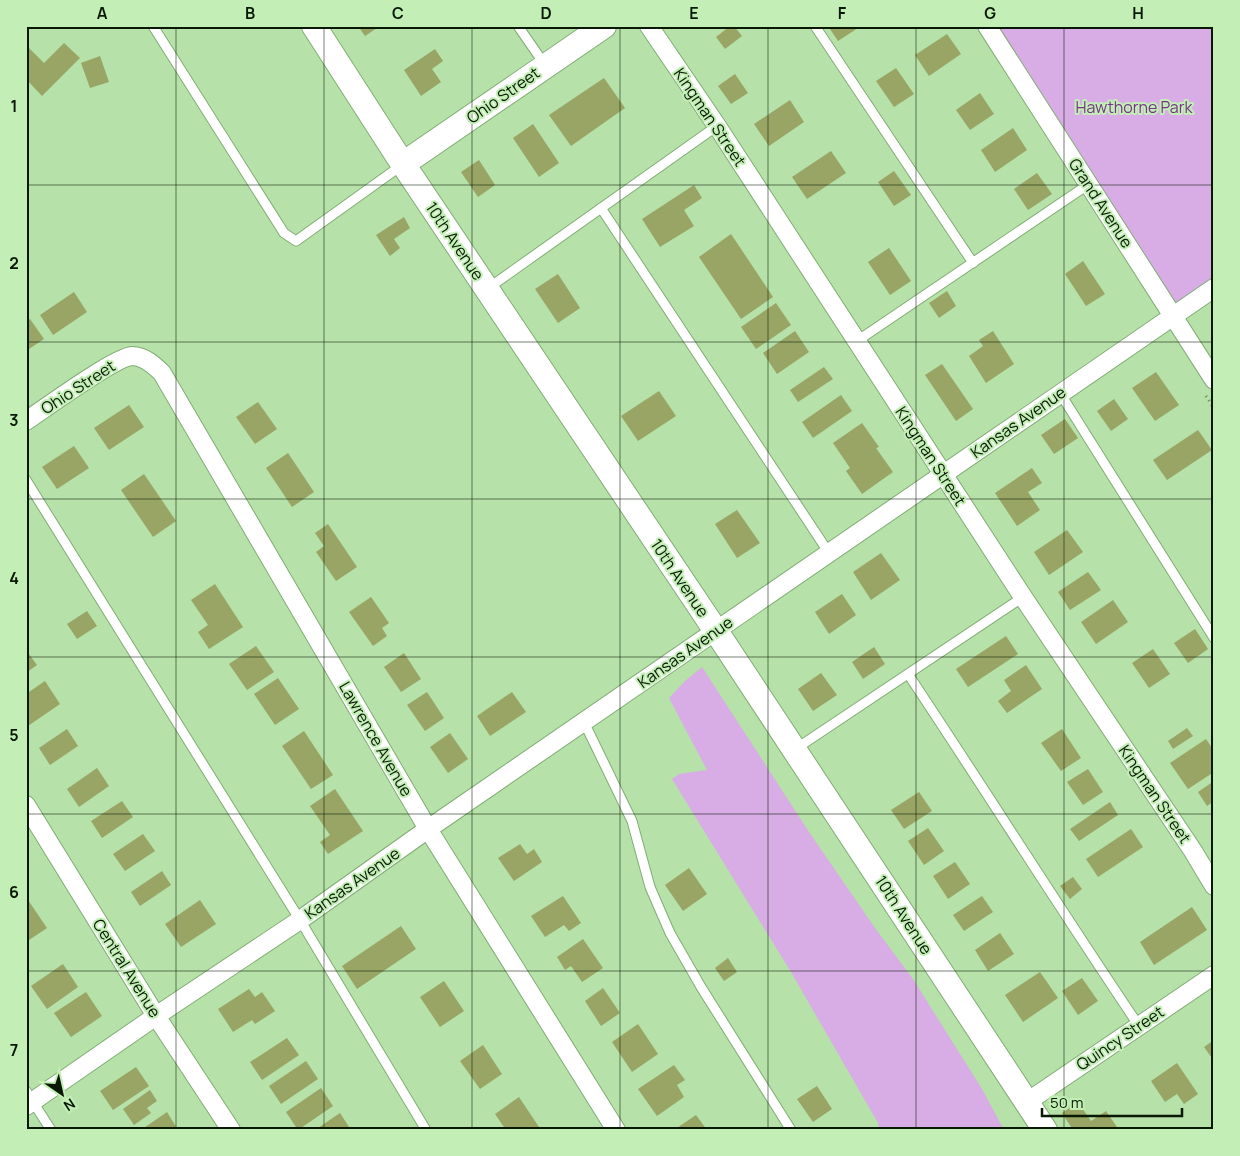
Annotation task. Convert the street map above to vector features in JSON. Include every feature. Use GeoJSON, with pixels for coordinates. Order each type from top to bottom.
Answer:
{"type":"FeatureCollection","features":[{"type":"Feature","properties":{"kind":"street","name":"10th Avenue"},"geometry":{"type":"LineString","coordinates":[[314,26],[403,164],[716,631],[1046,1130]]}},
{"type":"Feature","properties":{"kind":"street","name":"Ohio Street"},"geometry":{"type":"LineString","coordinates":[[403,164],[604,26]]}},
{"type":"Feature","properties":{"kind":"street","name":"Kingman Street"},"geometry":{"type":"LineString","coordinates":[[649,26],[717,126],[1023,597],[1214,886]]}},
{"type":"Feature","properties":{"kind":"street","name":"Grand Avenue"},"geometry":{"type":"LineString","coordinates":[[987,26],[1214,380]]}},
{"type":"Feature","properties":{"kind":"street","name":"Kansas Avenue"},"geometry":{"type":"LineString","coordinates":[[29,1099],[300,920],[428,829],[1214,288]]}},
{"type":"Feature","properties":{"kind":"street","name":"Ohio Street"},"geometry":{"type":"LineString","coordinates":[[26,421],[114,362],[132,356]]}},
{"type":"Feature","properties":{"kind":"street","name":"Lawrence Avenue"},"geometry":{"type":"LineString","coordinates":[[132,356],[148,360],[162,372],[428,829],[616,1130]]}},
{"type":"Feature","properties":{"kind":"street","name":"Central Avenue"},"geometry":{"type":"LineString","coordinates":[[26,805],[156,1016],[231,1130]]}},
{"type":"Feature","properties":{"kind":"street","name":"Quincy Street"},"geometry":{"type":"LineString","coordinates":[[1027,1102],[1214,975]]}},
{"type":"Feature","properties":{"kind":"lane"},"geometry":{"type":"LineString","coordinates":[[153,26],[284,233],[296,241],[403,164]]}},
{"type":"Feature","properties":{"kind":"lane"},"geometry":{"type":"LineString","coordinates":[[518,26],[546,66]]}},
{"type":"Feature","properties":{"kind":"lane"},"geometry":{"type":"LineString","coordinates":[[815,26],[973,263]]}},
{"type":"Feature","properties":{"kind":"lane"},"geometry":{"type":"LineString","coordinates":[[487,289],[717,126]]}},
{"type":"Feature","properties":{"kind":"lane"},"geometry":{"type":"LineString","coordinates":[[857,342],[1088,184]]}},
{"type":"Feature","properties":{"kind":"lane"},"geometry":{"type":"LineString","coordinates":[[601,208],[829,553]]}},
{"type":"Feature","properties":{"kind":"lane"},"geometry":{"type":"LineString","coordinates":[[1060,393],[1214,638]]}},
{"type":"Feature","properties":{"kind":"lane"},"geometry":{"type":"LineString","coordinates":[[26,480],[300,920],[426,1130]]}},
{"type":"Feature","properties":{"kind":"lane"},"geometry":{"type":"LineString","coordinates":[[794,750],[1023,597]]}},
{"type":"Feature","properties":{"kind":"lane"},"geometry":{"type":"LineString","coordinates":[[908,674],[1139,1026]]}},
{"type":"Feature","properties":{"kind":"lane"},"geometry":{"type":"LineString","coordinates":[[584,722],[632,821],[650,887],[670,933],[701,987],[791,1130]]}},
{"type":"Feature","properties":{"kind":"lane"},"geometry":{"type":"LineString","coordinates":[[29,1099],[51,1130]]}},
{"type":"Feature","properties":{"kind":"green space","name":"Hawthorne Park"},"geometry":{"type":"Polygon","coordinates":[[[987,26],[1214,26],[1214,288],[1173,315],[987,26]]]}},
{"type":"Feature","properties":{"kind":"green space"},"geometry":{"type":"Polygon","coordinates":[[[702,667],[809,832],[875,928],[913,979],[982,1089],[1004,1130],[879,1130],[878,1123],[791,972],[672,779],[679,774],[707,770],[669,698],[702,667]]]}},
{"type":"Feature","properties":{"kind":"building"},"geometry":{"type":"Polygon","coordinates":[[[358,26],[380,26],[365,36],[358,26]]]}},
{"type":"Feature","properties":{"kind":"building"},"geometry":{"type":"Polygon","coordinates":[[[730,26],[734,26],[742,36],[725,49],[716,37],[730,26]]]}},
{"type":"Feature","properties":{"kind":"building"},"geometry":{"type":"Polygon","coordinates":[[[828,26],[857,26],[858,28],[838,41],[828,26]]]}},
{"type":"Feature","properties":{"kind":"building"},"geometry":{"type":"Polygon","coordinates":[[[947,34],[961,54],[929,76],[915,55],[947,34]]]}},
{"type":"Feature","properties":{"kind":"building"},"geometry":{"type":"Polygon","coordinates":[[[64,43],[80,58],[42,96],[26,79],[26,45],[44,63],[64,43]]]}},
{"type":"Feature","properties":{"kind":"building"},"geometry":{"type":"Polygon","coordinates":[[[435,49],[443,61],[432,69],[441,82],[421,96],[404,70],[435,49]]]}},
{"type":"Feature","properties":{"kind":"building"},"geometry":{"type":"Polygon","coordinates":[[[100,56],[109,82],[90,88],[81,63],[100,56]]]}},
{"type":"Feature","properties":{"kind":"building"},"geometry":{"type":"Polygon","coordinates":[[[896,68],[914,94],[894,107],[876,81],[896,68]]]}},
{"type":"Feature","properties":{"kind":"building"},"geometry":{"type":"Polygon","coordinates":[[[735,74],[748,93],[731,104],[718,86],[735,74]]]}},
{"type":"Feature","properties":{"kind":"building"},"geometry":{"type":"Polygon","coordinates":[[[604,78],[625,108],[571,146],[549,115],[604,78]]]}},
{"type":"Feature","properties":{"kind":"building"},"geometry":{"type":"Polygon","coordinates":[[[980,93],[994,114],[970,130],[956,110],[980,93]]]}},
{"type":"Feature","properties":{"kind":"building"},"geometry":{"type":"Polygon","coordinates":[[[790,100],[804,122],[769,146],[754,124],[790,100]]]}},
{"type":"Feature","properties":{"kind":"building"},"geometry":{"type":"Polygon","coordinates":[[[533,124],[559,163],[539,177],[513,138],[533,124]]]}},
{"type":"Feature","properties":{"kind":"building"},"geometry":{"type":"Polygon","coordinates":[[[1013,128],[1027,150],[995,172],[981,150],[1013,128]]]}},
{"type":"Feature","properties":{"kind":"building"},"geometry":{"type":"Polygon","coordinates":[[[831,151],[846,173],[807,199],[792,177],[831,151]]]}},
{"type":"Feature","properties":{"kind":"building"},"geometry":{"type":"Polygon","coordinates":[[[479,160],[495,185],[478,197],[461,172],[479,160]]]}},
{"type":"Feature","properties":{"kind":"building"},"geometry":{"type":"Polygon","coordinates":[[[894,171],[911,195],[894,206],[878,182],[894,171]]]}},
{"type":"Feature","properties":{"kind":"building"},"geometry":{"type":"Polygon","coordinates":[[[1037,173],[1052,194],[1028,210],[1014,189],[1037,173]]]}},
{"type":"Feature","properties":{"kind":"building"},"geometry":{"type":"Polygon","coordinates":[[[694,185],[702,198],[684,210],[694,226],[660,247],[642,219],[694,185]]]}},
{"type":"Feature","properties":{"kind":"building"},"geometry":{"type":"Polygon","coordinates":[[[404,217],[410,228],[394,239],[400,248],[390,256],[376,235],[404,217]]]}},
{"type":"Feature","properties":{"kind":"building"},"geometry":{"type":"Polygon","coordinates":[[[731,234],[773,297],[741,319],[699,257],[731,234]]]}},
{"type":"Feature","properties":{"kind":"building"},"geometry":{"type":"Polygon","coordinates":[[[889,248],[911,281],[890,295],[868,262],[889,248]]]}},
{"type":"Feature","properties":{"kind":"building"},"geometry":{"type":"Polygon","coordinates":[[[1083,261],[1105,294],[1086,306],[1065,274],[1083,261]]]}},
{"type":"Feature","properties":{"kind":"building"},"geometry":{"type":"Polygon","coordinates":[[[558,274],[580,308],[558,323],[535,289],[558,274]]]}},
{"type":"Feature","properties":{"kind":"building"},"geometry":{"type":"Polygon","coordinates":[[[947,291],[956,306],[939,318],[929,303],[947,291]]]}},
{"type":"Feature","properties":{"kind":"building"},"geometry":{"type":"Polygon","coordinates":[[[74,292],[87,312],[53,335],[40,315],[74,292]]]}},
{"type":"Feature","properties":{"kind":"building"},"geometry":{"type":"Polygon","coordinates":[[[776,303],[791,325],[756,349],[741,327],[776,303]]]}},
{"type":"Feature","properties":{"kind":"building"},"geometry":{"type":"Polygon","coordinates":[[[30,319],[44,339],[26,351],[26,321],[30,319]]]}},
{"type":"Feature","properties":{"kind":"building"},"geometry":{"type":"Polygon","coordinates":[[[795,331],[809,352],[777,374],[763,353],[795,331]]]}},
{"type":"Feature","properties":{"kind":"building"},"geometry":{"type":"Polygon","coordinates":[[[993,331],[1014,364],[986,383],[969,356],[983,346],[979,340],[993,331]]]}},
{"type":"Feature","properties":{"kind":"building"},"geometry":{"type":"Polygon","coordinates":[[[942,364],[973,409],[956,421],[925,375],[942,364]]]}},
{"type":"Feature","properties":{"kind":"building"},"geometry":{"type":"Polygon","coordinates":[[[824,367],[833,379],[798,402],[790,390],[824,367]]]}},
{"type":"Feature","properties":{"kind":"building"},"geometry":{"type":"Polygon","coordinates":[[[1156,372],[1179,405],[1155,421],[1132,388],[1156,372]]]}},
{"type":"Feature","properties":{"kind":"building"},"geometry":{"type":"Polygon","coordinates":[[[659,391],[676,416],[638,441],[621,416],[659,391]]]}},
{"type":"Feature","properties":{"kind":"building"},"geometry":{"type":"Polygon","coordinates":[[[841,395],[852,411],[813,438],[802,422],[841,395]]]}},
{"type":"Feature","properties":{"kind":"building"},"geometry":{"type":"Polygon","coordinates":[[[1114,399],[1128,419],[1111,431],[1097,411],[1114,399]]]}},
{"type":"Feature","properties":{"kind":"building"},"geometry":{"type":"Polygon","coordinates":[[[258,402],[277,429],[255,444],[236,417],[258,402]]]}},
{"type":"Feature","properties":{"kind":"building"},"geometry":{"type":"Polygon","coordinates":[[[129,405],[144,427],[109,450],[94,428],[129,405]]]}},
{"type":"Feature","properties":{"kind":"building"},"geometry":{"type":"Polygon","coordinates":[[[1065,419],[1078,438],[1054,454],[1041,435],[1065,419]]]}},
{"type":"Feature","properties":{"kind":"building"},"geometry":{"type":"Polygon","coordinates":[[[862,423],[879,447],[876,448],[893,472],[862,494],[846,471],[850,468],[833,443],[862,423]]]}},
{"type":"Feature","properties":{"kind":"building"},"geometry":{"type":"Polygon","coordinates":[[[1198,430],[1212,450],[1167,480],[1153,460],[1198,430]]]}},
{"type":"Feature","properties":{"kind":"building"},"geometry":{"type":"Polygon","coordinates":[[[74,446],[89,468],[57,489],[42,467],[74,446]]]}},
{"type":"Feature","properties":{"kind":"building"},"geometry":{"type":"Polygon","coordinates":[[[288,453],[314,492],[292,507],[266,468],[288,453]]]}},
{"type":"Feature","properties":{"kind":"building"},"geometry":{"type":"Polygon","coordinates":[[[1032,468],[1042,483],[1028,492],[1040,510],[1017,526],[995,493],[1032,468]]]}},
{"type":"Feature","properties":{"kind":"building"},"geometry":{"type":"Polygon","coordinates":[[[144,474],[176,521],[153,537],[121,490],[144,474]]]}},
{"type":"Feature","properties":{"kind":"building"},"geometry":{"type":"Polygon","coordinates":[[[737,510],[760,543],[737,558],[715,524],[737,510]]]}},
{"type":"Feature","properties":{"kind":"building"},"geometry":{"type":"Polygon","coordinates":[[[328,524],[357,567],[336,581],[316,552],[324,546],[315,533],[328,524]]]}},
{"type":"Feature","properties":{"kind":"building"},"geometry":{"type":"Polygon","coordinates":[[[1067,530],[1083,552],[1049,575],[1034,552],[1067,530]]]}},
{"type":"Feature","properties":{"kind":"building"},"geometry":{"type":"Polygon","coordinates":[[[881,553],[900,580],[871,600],[853,572],[881,553]]]}},
{"type":"Feature","properties":{"kind":"building"},"geometry":{"type":"Polygon","coordinates":[[[1088,572],[1101,590],[1070,610],[1058,592],[1088,572]]]}},
{"type":"Feature","properties":{"kind":"building"},"geometry":{"type":"Polygon","coordinates":[[[215,584],[243,627],[209,649],[198,632],[208,625],[191,600],[215,584]]]}},
{"type":"Feature","properties":{"kind":"building"},"geometry":{"type":"Polygon","coordinates":[[[842,594],[856,615],[829,634],[815,612],[842,594]]]}},
{"type":"Feature","properties":{"kind":"building"},"geometry":{"type":"Polygon","coordinates":[[[371,597],[389,623],[382,628],[387,636],[373,646],[349,612],[371,597]]]}},
{"type":"Feature","properties":{"kind":"building"},"geometry":{"type":"Polygon","coordinates":[[[1113,600],[1128,622],[1096,644],[1081,622],[1113,600]]]}},
{"type":"Feature","properties":{"kind":"building"},"geometry":{"type":"Polygon","coordinates":[[[87,611],[97,626],[77,639],[67,624],[87,611]]]}},
{"type":"Feature","properties":{"kind":"building"},"geometry":{"type":"Polygon","coordinates":[[[1195,629],[1208,649],[1188,663],[1174,643],[1195,629]]]}},
{"type":"Feature","properties":{"kind":"building"},"geometry":{"type":"Polygon","coordinates":[[[1006,636],[1018,654],[968,687],[956,669],[1006,636]]]}},
{"type":"Feature","properties":{"kind":"building"},"geometry":{"type":"Polygon","coordinates":[[[256,646],[274,672],[247,690],[229,664],[256,646]]]}},
{"type":"Feature","properties":{"kind":"building"},"geometry":{"type":"Polygon","coordinates":[[[874,647],[885,664],[863,679],[852,662],[874,647]]]}},
{"type":"Feature","properties":{"kind":"building"},"geometry":{"type":"Polygon","coordinates":[[[1153,649],[1170,674],[1149,688],[1132,663],[1153,649]]]}},
{"type":"Feature","properties":{"kind":"building"},"geometry":{"type":"Polygon","coordinates":[[[26,650],[37,665],[26,673],[26,650]]]}},
{"type":"Feature","properties":{"kind":"building"},"geometry":{"type":"Polygon","coordinates":[[[404,653],[421,679],[401,692],[384,667],[404,653]]]}},
{"type":"Feature","properties":{"kind":"building"},"geometry":{"type":"Polygon","coordinates":[[[1026,665],[1042,689],[1007,713],[998,701],[1011,691],[1004,680],[1026,665]]]}},
{"type":"Feature","properties":{"kind":"building"},"geometry":{"type":"Polygon","coordinates":[[[821,673],[837,695],[813,711],[798,689],[821,673]]]}},
{"type":"Feature","properties":{"kind":"building"},"geometry":{"type":"Polygon","coordinates":[[[278,678],[299,709],[275,725],[254,694],[278,678]]]}},
{"type":"Feature","properties":{"kind":"building"},"geometry":{"type":"Polygon","coordinates":[[[45,681],[60,704],[28,726],[26,723],[26,694],[45,681]]]}},
{"type":"Feature","properties":{"kind":"building"},"geometry":{"type":"Polygon","coordinates":[[[427,692],[444,718],[425,731],[407,705],[427,692]]]}},
{"type":"Feature","properties":{"kind":"building"},"geometry":{"type":"Polygon","coordinates":[[[512,692],[526,712],[490,736],[477,716],[512,692]]]}},
{"type":"Feature","properties":{"kind":"building"},"geometry":{"type":"Polygon","coordinates":[[[1187,728],[1193,736],[1173,749],[1168,741],[1187,728]]]}},
{"type":"Feature","properties":{"kind":"building"},"geometry":{"type":"Polygon","coordinates":[[[67,729],[78,746],[50,765],[39,748],[67,729]]]}},
{"type":"Feature","properties":{"kind":"building"},"geometry":{"type":"Polygon","coordinates":[[[1062,729],[1081,758],[1061,771],[1041,743],[1062,729]]]}},
{"type":"Feature","properties":{"kind":"building"},"geometry":{"type":"Polygon","coordinates":[[[304,731],[333,775],[311,789],[282,746],[304,731]]]}},
{"type":"Feature","properties":{"kind":"building"},"geometry":{"type":"Polygon","coordinates":[[[450,733],[468,759],[448,773],[430,747],[450,733]]]}},
{"type":"Feature","properties":{"kind":"building"},"geometry":{"type":"Polygon","coordinates":[[[1206,739],[1214,751],[1214,772],[1188,789],[1170,763],[1206,739]]]}},
{"type":"Feature","properties":{"kind":"building"},"geometry":{"type":"Polygon","coordinates":[[[97,768],[109,786],[79,807],[67,789],[97,768]]]}},
{"type":"Feature","properties":{"kind":"building"},"geometry":{"type":"Polygon","coordinates":[[[1088,769],[1103,792],[1083,805],[1067,782],[1088,769]]]}},
{"type":"Feature","properties":{"kind":"building"},"geometry":{"type":"Polygon","coordinates":[[[1214,781],[1214,801],[1207,806],[1198,792],[1214,781]]]}},
{"type":"Feature","properties":{"kind":"building"},"geometry":{"type":"Polygon","coordinates":[[[335,789],[363,831],[328,854],[320,842],[330,835],[310,806],[335,789]]]}},
{"type":"Feature","properties":{"kind":"building"},"geometry":{"type":"Polygon","coordinates":[[[919,792],[932,811],[904,829],[891,810],[919,792]]]}},
{"type":"Feature","properties":{"kind":"building"},"geometry":{"type":"Polygon","coordinates":[[[122,801],[133,817],[102,838],[91,821],[122,801]]]}},
{"type":"Feature","properties":{"kind":"building"},"geometry":{"type":"Polygon","coordinates":[[[1110,802],[1118,815],[1079,841],[1070,829],[1110,802]]]}},
{"type":"Feature","properties":{"kind":"building"},"geometry":{"type":"Polygon","coordinates":[[[928,828],[944,851],[924,865],[908,841],[928,828]]]}},
{"type":"Feature","properties":{"kind":"building"},"geometry":{"type":"Polygon","coordinates":[[[1131,829],[1143,847],[1098,877],[1086,859],[1131,829]]]}},
{"type":"Feature","properties":{"kind":"building"},"geometry":{"type":"Polygon","coordinates":[[[143,834],[155,851],[125,871],[113,854],[143,834]]]}},
{"type":"Feature","properties":{"kind":"building"},"geometry":{"type":"Polygon","coordinates":[[[520,844],[527,854],[534,849],[542,862],[514,881],[498,858],[520,844]]]}},
{"type":"Feature","properties":{"kind":"building"},"geometry":{"type":"Polygon","coordinates":[[[955,862],[970,884],[948,899],[933,876],[955,862]]]}},
{"type":"Feature","properties":{"kind":"building"},"geometry":{"type":"Polygon","coordinates":[[[689,868],[707,894],[683,911],[665,885],[689,868]]]}},
{"type":"Feature","properties":{"kind":"building"},"geometry":{"type":"Polygon","coordinates":[[[162,871],[171,885],[140,906],[131,892],[162,871]]]}},
{"type":"Feature","properties":{"kind":"building"},"geometry":{"type":"Polygon","coordinates":[[[1073,877],[1082,889],[1070,899],[1060,886],[1073,877]]]}},
{"type":"Feature","properties":{"kind":"building"},"geometry":{"type":"Polygon","coordinates":[[[563,896],[581,923],[569,931],[564,925],[545,937],[531,916],[563,896]]]}},
{"type":"Feature","properties":{"kind":"building"},"geometry":{"type":"Polygon","coordinates":[[[982,896],[993,912],[964,931],[953,915],[982,896]]]}},
{"type":"Feature","properties":{"kind":"building"},"geometry":{"type":"Polygon","coordinates":[[[26,897],[47,928],[26,942],[26,897]]]}},
{"type":"Feature","properties":{"kind":"building"},"geometry":{"type":"Polygon","coordinates":[[[200,900],[216,924],[181,947],[165,924],[200,900]]]}},
{"type":"Feature","properties":{"kind":"building"},"geometry":{"type":"Polygon","coordinates":[[[1192,907],[1207,930],[1154,965],[1140,942],[1192,907]]]}},
{"type":"Feature","properties":{"kind":"building"},"geometry":{"type":"Polygon","coordinates":[[[401,926],[416,949],[357,989],[342,966],[401,926]]]}},
{"type":"Feature","properties":{"kind":"building"},"geometry":{"type":"Polygon","coordinates":[[[1000,933],[1014,954],[988,971],[975,950],[1000,933]]]}},
{"type":"Feature","properties":{"kind":"building"},"geometry":{"type":"Polygon","coordinates":[[[583,939],[603,968],[582,982],[571,966],[565,970],[557,957],[583,939]]]}},
{"type":"Feature","properties":{"kind":"building"},"geometry":{"type":"Polygon","coordinates":[[[728,958],[737,972],[724,981],[715,968],[728,958]]]}},
{"type":"Feature","properties":{"kind":"building"},"geometry":{"type":"Polygon","coordinates":[[[63,964],[78,987],[47,1009],[31,986],[63,964]]]}},
{"type":"Feature","properties":{"kind":"building"},"geometry":{"type":"Polygon","coordinates":[[[1040,972],[1058,998],[1023,1022],[1005,995],[1040,972]]]}},
{"type":"Feature","properties":{"kind":"building"},"geometry":{"type":"Polygon","coordinates":[[[1082,978],[1098,1001],[1078,1015],[1062,991],[1082,978]]]}},
{"type":"Feature","properties":{"kind":"building"},"geometry":{"type":"Polygon","coordinates":[[[444,981],[464,1011],[440,1027],[420,997],[444,981]]]}},
{"type":"Feature","properties":{"kind":"building"},"geometry":{"type":"Polygon","coordinates":[[[603,988],[620,1013],[601,1026],[585,1001],[603,988]]]}},
{"type":"Feature","properties":{"kind":"building"},"geometry":{"type":"Polygon","coordinates":[[[249,989],[255,997],[262,992],[275,1011],[255,1024],[252,1020],[233,1032],[218,1009],[249,989]]]}},
{"type":"Feature","properties":{"kind":"building"},"geometry":{"type":"Polygon","coordinates":[[[86,992],[102,1016],[71,1037],[54,1013],[86,992]]]}},
{"type":"Feature","properties":{"kind":"building"},"geometry":{"type":"Polygon","coordinates":[[[638,1024],[658,1054],[632,1072],[612,1042],[638,1024]]]}},
{"type":"Feature","properties":{"kind":"building"},"geometry":{"type":"Polygon","coordinates":[[[287,1038],[299,1055],[262,1080],[250,1062],[287,1038]]]}},
{"type":"Feature","properties":{"kind":"building"},"geometry":{"type":"Polygon","coordinates":[[[1214,1040],[1214,1061],[1204,1047],[1214,1040]]]}},
{"type":"Feature","properties":{"kind":"building"},"geometry":{"type":"Polygon","coordinates":[[[483,1045],[502,1074],[480,1089],[460,1061],[483,1045]]]}},
{"type":"Feature","properties":{"kind":"building"},"geometry":{"type":"Polygon","coordinates":[[[306,1061],[318,1079],[281,1104],[269,1086],[306,1061]]]}},
{"type":"Feature","properties":{"kind":"building"},"geometry":{"type":"Polygon","coordinates":[[[1177,1063],[1198,1094],[1184,1104],[1177,1094],[1165,1102],[1151,1081],[1177,1063]]]}},
{"type":"Feature","properties":{"kind":"building"},"geometry":{"type":"Polygon","coordinates":[[[674,1065],[685,1080],[677,1085],[684,1097],[657,1116],[638,1089],[674,1065]]]}},
{"type":"Feature","properties":{"kind":"building"},"geometry":{"type":"Polygon","coordinates":[[[136,1067],[149,1086],[113,1110],[100,1091],[136,1067]]]}},
{"type":"Feature","properties":{"kind":"building"},"geometry":{"type":"Polygon","coordinates":[[[817,1086],[832,1109],[813,1122],[797,1099],[817,1086]]]}},
{"type":"Feature","properties":{"kind":"building"},"geometry":{"type":"Polygon","coordinates":[[[321,1088],[333,1106],[298,1130],[286,1112],[321,1088]]]}},
{"type":"Feature","properties":{"kind":"building"},"geometry":{"type":"Polygon","coordinates":[[[150,1090],[157,1101],[147,1108],[151,1113],[134,1125],[123,1109],[150,1090]]]}},
{"type":"Feature","properties":{"kind":"building"},"geometry":{"type":"Polygon","coordinates":[[[519,1097],[541,1130],[506,1130],[495,1114],[519,1097]]]}},
{"type":"Feature","properties":{"kind":"building"},"geometry":{"type":"Polygon","coordinates":[[[1078,1102],[1091,1121],[1106,1111],[1117,1127],[1113,1130],[1073,1130],[1062,1113],[1078,1102]]]}},
{"type":"Feature","properties":{"kind":"building"},"geometry":{"type":"Polygon","coordinates":[[[167,1112],[178,1130],[141,1130],[167,1112]]]}},
{"type":"Feature","properties":{"kind":"building"},"geometry":{"type":"Polygon","coordinates":[[[340,1113],[351,1130],[315,1130],[340,1113]]]}},
{"type":"Feature","properties":{"kind":"building"},"geometry":{"type":"Polygon","coordinates":[[[696,1115],[707,1130],[674,1130],[696,1115]]]}}]}
